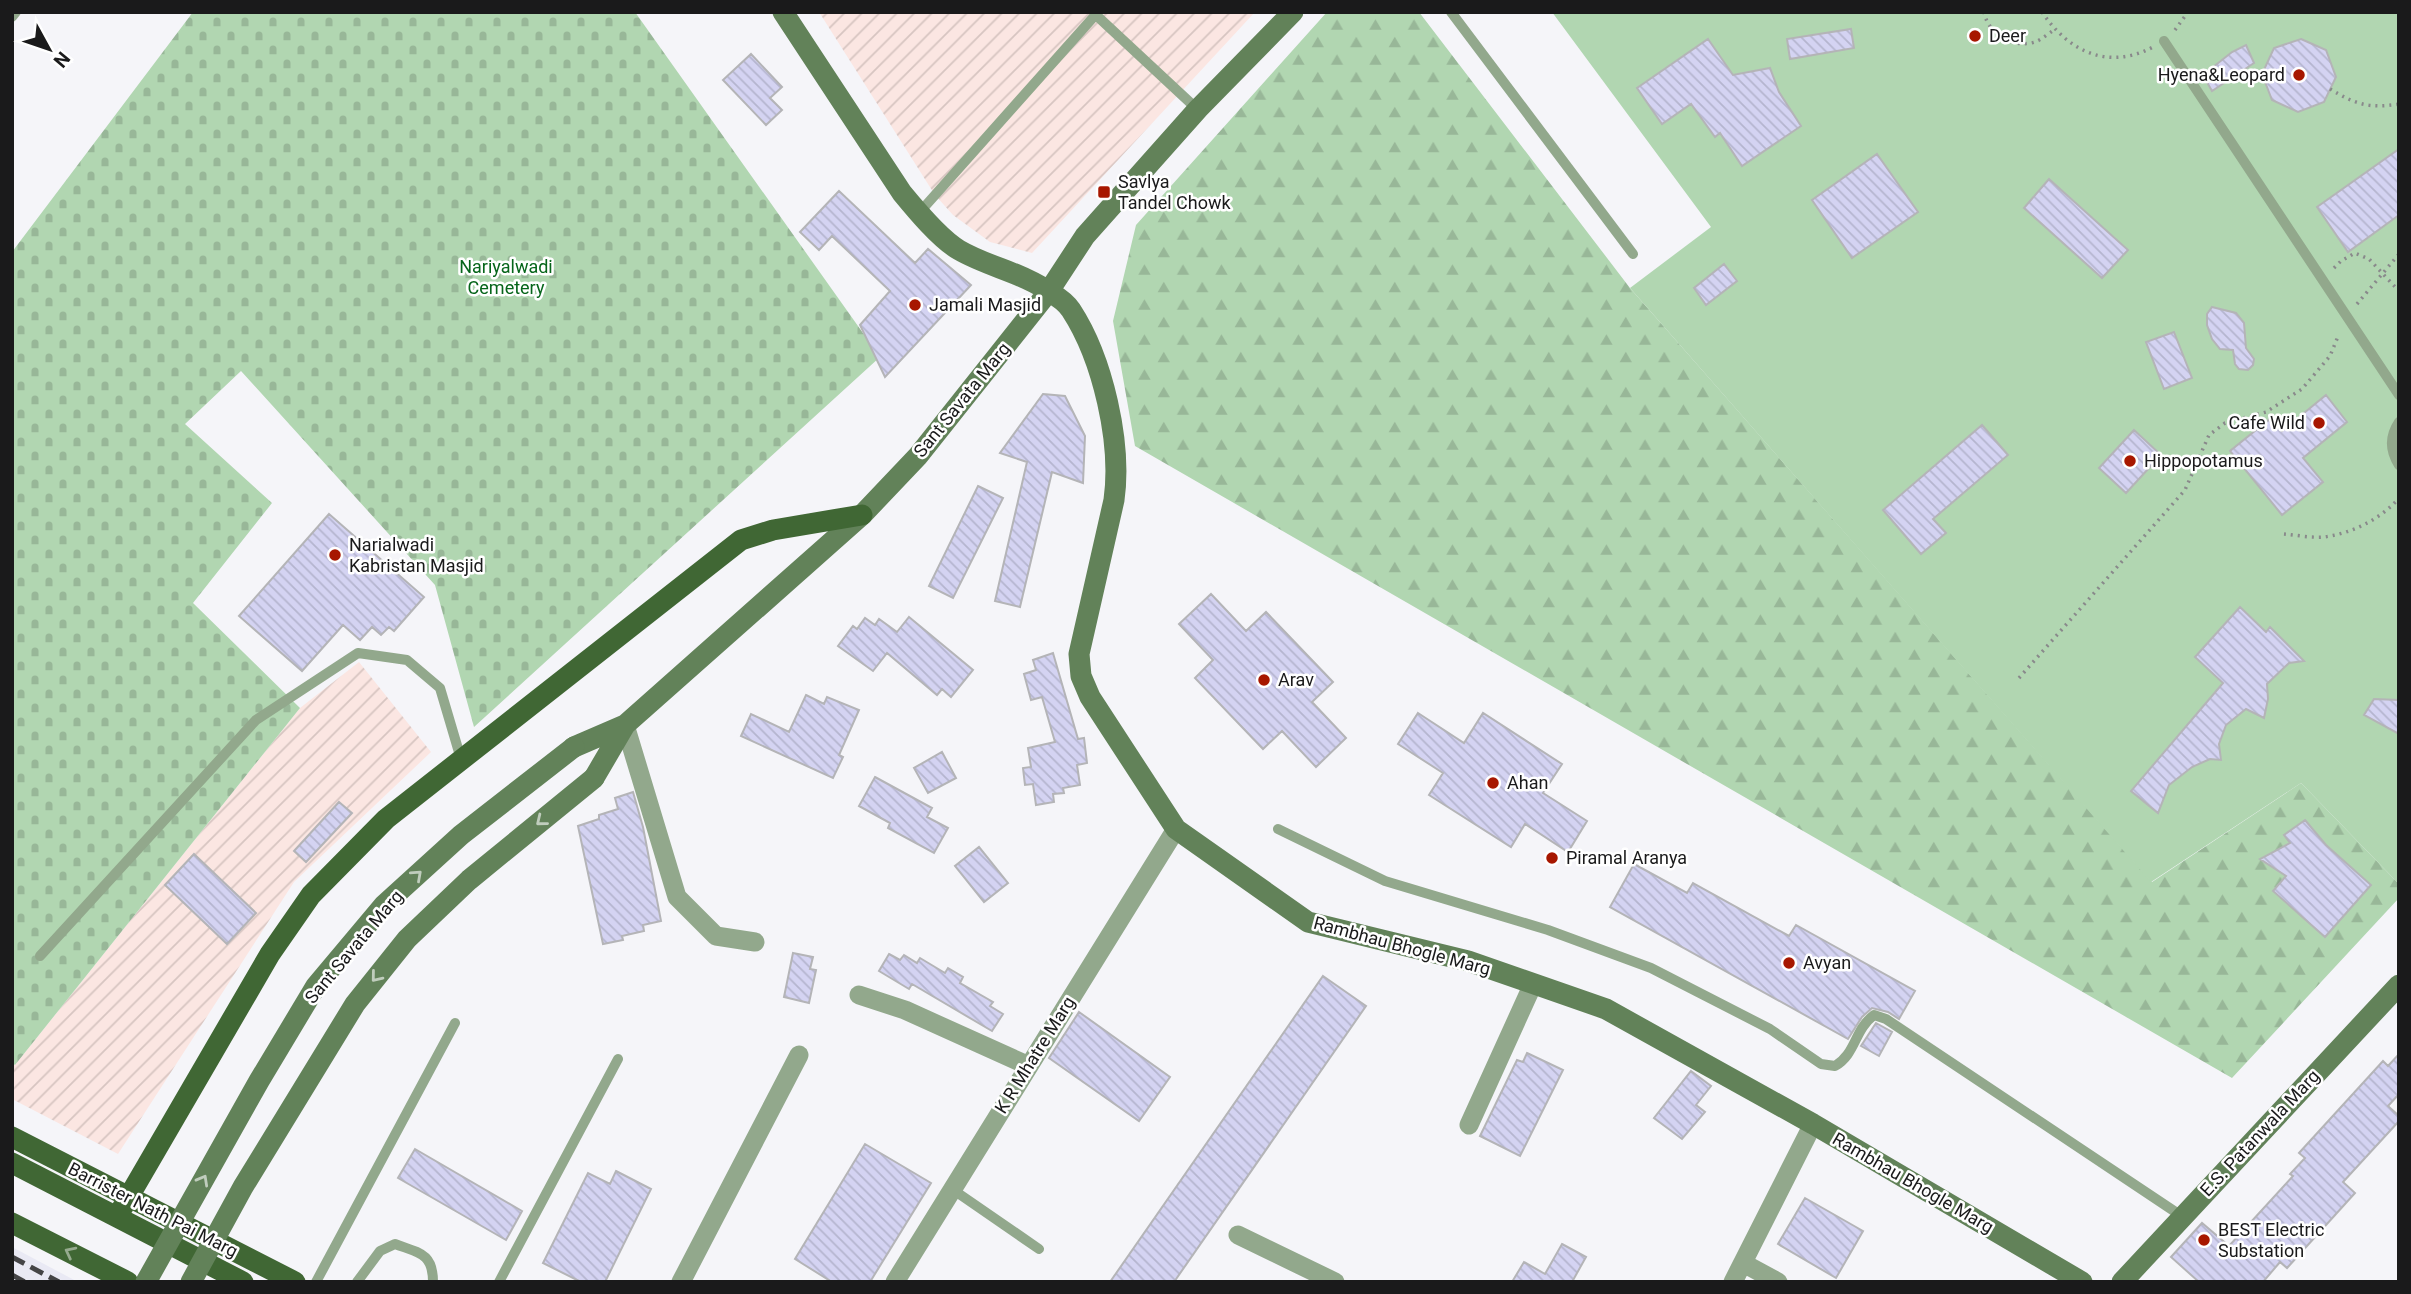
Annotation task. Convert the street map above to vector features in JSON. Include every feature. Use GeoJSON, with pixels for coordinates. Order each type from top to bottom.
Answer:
{"type":"FeatureCollection","features":[{"type":"Feature","properties":{"kind":"main road"},"geometry":{"type":"LineString","coordinates":[[117,1217],[270,954],[311,895],[386,818],[741,540],[773,530],[862,515]]}},
{"type":"Feature","properties":{"kind":"main road","name":"Barrister Nath Pai Marg"},"geometry":{"type":"LineString","coordinates":[[12,1137],[295,1282]]}},
{"type":"Feature","properties":{"kind":"main road","name":"Barrister Nath Pai Marg"},"geometry":{"type":"LineString","coordinates":[[12,1163],[243,1282]]}},
{"type":"Feature","properties":{"kind":"main road"},"geometry":{"type":"LineString","coordinates":[[12,1223],[128,1282]]}},
{"type":"Feature","properties":{"kind":"street"},"geometry":{"type":"LineString","coordinates":[[783,12],[902,194],[919,213],[958,250],[1049,291]]}},
{"type":"Feature","properties":{"kind":"street","name":"Sant Savata Marg"},"geometry":{"type":"LineString","coordinates":[[191,1282],[243,1186],[355,1004],[407,939],[469,880],[594,778],[625,725],[862,515],[918,456],[1049,291],[1085,236],[1198,109],[1293,12]]}},
{"type":"Feature","properties":{"kind":"street","name":"Rambhau Bhogle Marg"},"geometry":{"type":"LineString","coordinates":[[1049,291],[1070,308],[1105,387],[1117,478],[1079,654],[1081,676],[1090,697],[1176,829],[1308,922],[1468,961],[1606,1009],[1813,1124],[2082,1282]]}},
{"type":"Feature","properties":{"kind":"street"},"geometry":{"type":"LineString","coordinates":[[625,725],[677,897],[716,936],[755,942]]}},
{"type":"Feature","properties":{"kind":"street","name":"Sant Savata Marg"},"geometry":{"type":"LineString","coordinates":[[146,1282],[259,1081],[316,986],[384,905],[461,835],[574,747],[625,725]]}},
{"type":"Feature","properties":{"kind":"street","name":"K R Mhatre Marg"},"geometry":{"type":"LineString","coordinates":[[894,1282],[1176,829]]}},
{"type":"Feature","properties":{"kind":"street"},"geometry":{"type":"LineString","coordinates":[[1469,1125],[1533,984]]}},
{"type":"Feature","properties":{"kind":"street","name":"E.S. Patanwala Marg"},"geometry":{"type":"LineString","coordinates":[[2122,1282],[2399,985]]}},
{"type":"Feature","properties":{"kind":"street"},"geometry":{"type":"LineString","coordinates":[[859,995],[905,1010],[1029,1066]]}},
{"type":"Feature","properties":{"kind":"street"},"geometry":{"type":"LineString","coordinates":[[681,1282],[799,1055]]}},
{"type":"Feature","properties":{"kind":"street"},"geometry":{"type":"LineString","coordinates":[[1733,1282],[1813,1124]]}},
{"type":"Feature","properties":{"kind":"street"},"geometry":{"type":"LineString","coordinates":[[1238,1235],[1335,1282]]}},
{"type":"Feature","properties":{"kind":"street"},"geometry":{"type":"LineString","coordinates":[[1743,1263],[1778,1282]]}},
{"type":"Feature","properties":{"kind":"lane"},"geometry":{"type":"LineString","coordinates":[[12,17],[16,12]]}},
{"type":"Feature","properties":{"kind":"lane"},"geometry":{"type":"LineString","coordinates":[[1451,12],[1633,254]]}},
{"type":"Feature","properties":{"kind":"lane"},"geometry":{"type":"LineString","coordinates":[[919,213],[1097,14],[1198,109]]}},
{"type":"Feature","properties":{"kind":"lane"},"geometry":{"type":"LineString","coordinates":[[2164,41],[2399,395]]}},
{"type":"Feature","properties":{"kind":"lane"},"geometry":{"type":"LineString","coordinates":[[2399,422],[2391,441],[2392,453],[2399,466]]}},
{"type":"Feature","properties":{"kind":"lane"},"geometry":{"type":"LineString","coordinates":[[40,956],[256,720],[358,653],[407,660],[440,688],[461,760]]}},
{"type":"Feature","properties":{"kind":"lane"},"geometry":{"type":"LineString","coordinates":[[1278,829],[1385,881],[1548,930],[1651,968],[1770,1029],[1821,1063],[1835,1066],[1845,1060],[1863,1023],[1874,1015],[1886,1019],[2183,1217]]}},
{"type":"Feature","properties":{"kind":"lane"},"geometry":{"type":"LineString","coordinates":[[316,1282],[455,1023]]}},
{"type":"Feature","properties":{"kind":"lane"},"geometry":{"type":"LineString","coordinates":[[499,1282],[618,1059]]}},
{"type":"Feature","properties":{"kind":"lane"},"geometry":{"type":"LineString","coordinates":[[952,1189],[1039,1249]]}},
{"type":"Feature","properties":{"kind":"lane"},"geometry":{"type":"LineString","coordinates":[[357,1282],[380,1251],[395,1244],[425,1255],[433,1265],[433,1282]]}},
{"type":"Feature","properties":{"kind":"path"},"geometry":{"type":"LineString","coordinates":[[1984,12],[1995,34],[2014,44],[2035,42],[2054,30]]}},
{"type":"Feature","properties":{"kind":"path"},"geometry":{"type":"LineString","coordinates":[[2042,12],[2054,30],[2072,46],[2095,55],[2119,57],[2143,53],[2164,41],[2182,24],[2188,12]]}},
{"type":"Feature","properties":{"kind":"path"},"geometry":{"type":"LineString","coordinates":[[2330,89],[2353,102],[2379,107],[2399,104]]}},
{"type":"Feature","properties":{"kind":"path"},"geometry":{"type":"LineString","coordinates":[[2328,289],[2329,273],[2341,261],[2356,253],[2370,259],[2399,291]]}},
{"type":"Feature","properties":{"kind":"path"},"geometry":{"type":"LineString","coordinates":[[2019,678],[2185,490],[2209,435],[2225,423],[2266,412],[2302,389],[2330,356],[2347,317],[2399,254]]}},
{"type":"Feature","properties":{"kind":"path"},"geometry":{"type":"LineString","coordinates":[[2284,534],[2322,537],[2359,528],[2391,507],[2399,498]]}},
{"type":"Feature","properties":{"kind":"shaded area"},"geometry":{"type":"Polygon","coordinates":[[[819,12],[1255,12],[1032,253],[990,242],[953,215],[935,195],[819,12]]]}},
{"type":"Feature","properties":{"kind":"shaded area"},"geometry":{"type":"Polygon","coordinates":[[[359,662],[431,752],[294,882],[118,1154],[12,1099],[12,1063],[15,1065],[300,708],[359,662]]]}},
{"type":"Feature","properties":{"kind":"shaded area"},"geometry":{"type":"Polygon","coordinates":[[[12,1247],[78,1282],[12,1282],[12,1247]]]}},
{"type":"Feature","properties":{"kind":"green space","name":"Nariyalwadi Cemetery"},"geometry":{"type":"Polygon","coordinates":[[[193,12],[635,12],[880,357],[474,727],[435,585],[241,371],[185,424],[272,503],[193,603],[300,708],[15,1065],[12,1063],[12,252],[193,12]]]}},
{"type":"Feature","properties":{"kind":"green space"},"geometry":{"type":"Polygon","coordinates":[[[1327,12],[1419,12],[1630,288],[2152,882],[2301,783],[2399,884],[2399,898],[2232,1078],[1135,446],[1113,321],[1136,225],[1327,12]]]}},
{"type":"Feature","properties":{"kind":"green space"},"geometry":{"type":"Polygon","coordinates":[[[1552,12],[2399,12],[2399,884],[2301,783],[2151,882],[1630,288],[1711,227],[1552,12]]]}},
{"type":"Feature","properties":{"kind":"building"},"geometry":{"type":"Polygon","coordinates":[[[1851,29],[1854,48],[1790,59],[1787,39],[1851,29]]]}},
{"type":"Feature","properties":{"kind":"building"},"geometry":{"type":"Polygon","coordinates":[[[1708,39],[1733,75],[1770,68],[1779,92],[1801,126],[1742,166],[1720,133],[1715,137],[1691,104],[1662,124],[1637,88],[1708,39]]]}},
{"type":"Feature","properties":{"kind":"building","name":"Hyena&Leopard"},"geometry":{"type":"Polygon","coordinates":[[[2301,39],[2326,50],[2336,77],[2324,102],[2298,112],[2272,100],[2262,74],[2274,48],[2301,39]]]}},
{"type":"Feature","properties":{"kind":"building"},"geometry":{"type":"Polygon","coordinates":[[[2246,45],[2254,63],[2212,91],[2203,75],[2232,52],[2246,45]]]}},
{"type":"Feature","properties":{"kind":"building"},"geometry":{"type":"Polygon","coordinates":[[[751,54],[782,87],[770,98],[782,110],[766,125],[723,80],[751,54]]]}},
{"type":"Feature","properties":{"kind":"building"},"geometry":{"type":"Polygon","coordinates":[[[2399,149],[2399,215],[2348,252],[2317,207],[2399,149]]]}},
{"type":"Feature","properties":{"kind":"building"},"geometry":{"type":"Polygon","coordinates":[[[1877,154],[1918,212],[1852,258],[1812,200],[1877,154]]]}},
{"type":"Feature","properties":{"kind":"building"},"geometry":{"type":"Polygon","coordinates":[[[2049,179],[2128,250],[2102,278],[2024,208],[2049,179]]]}},
{"type":"Feature","properties":{"kind":"building"},"geometry":{"type":"Polygon","coordinates":[[[839,191],[915,263],[928,249],[971,285],[885,377],[860,325],[890,291],[832,236],[819,250],[800,232],[839,191]]]}},
{"type":"Feature","properties":{"kind":"building"},"geometry":{"type":"Polygon","coordinates":[[[1724,264],[1737,281],[1706,305],[1694,288],[1724,264]]]}},
{"type":"Feature","properties":{"kind":"building"},"geometry":{"type":"Polygon","coordinates":[[[2212,307],[2236,313],[2244,323],[2246,348],[2254,359],[2248,370],[2239,369],[2235,364],[2233,350],[2220,349],[2212,339],[2207,325],[2207,314],[2212,307]]]}},
{"type":"Feature","properties":{"kind":"building"},"geometry":{"type":"Polygon","coordinates":[[[2174,332],[2192,378],[2164,389],[2146,342],[2174,332]]]}},
{"type":"Feature","properties":{"kind":"building"},"geometry":{"type":"Polygon","coordinates":[[[1043,394],[1065,396],[1085,436],[1083,483],[1052,472],[1020,607],[995,601],[1027,462],[1000,453],[1043,394]]]}},
{"type":"Feature","properties":{"kind":"building"},"geometry":{"type":"Polygon","coordinates":[[[2326,395],[2347,422],[2303,458],[2323,482],[2282,515],[2230,451],[2271,418],[2282,431],[2326,395]]]}},
{"type":"Feature","properties":{"kind":"building"},"geometry":{"type":"Polygon","coordinates":[[[1982,425],[2008,455],[1933,519],[1946,533],[1921,554],[1883,510],[1982,425]]]}},
{"type":"Feature","properties":{"kind":"building","name":"Hippopotamus"},"geometry":{"type":"Polygon","coordinates":[[[2134,430],[2161,455],[2126,493],[2099,468],[2134,430]]]}},
{"type":"Feature","properties":{"kind":"building"},"geometry":{"type":"Polygon","coordinates":[[[978,486],[1003,498],[953,598],[929,586],[978,486]]]}},
{"type":"Feature","properties":{"kind":"building","name":"Narialwadi Kabristan Masjid"},"geometry":{"type":"Polygon","coordinates":[[[329,514],[424,597],[394,631],[389,627],[381,635],[372,627],[360,640],[343,625],[302,671],[239,616],[329,514]]]}},
{"type":"Feature","properties":{"kind":"building","name":"Arav"},"geometry":{"type":"Polygon","coordinates":[[[1211,594],[1246,631],[1266,612],[1333,682],[1312,702],[1346,738],[1316,767],[1282,731],[1263,749],[1195,678],[1213,660],[1179,624],[1211,594]]]}},
{"type":"Feature","properties":{"kind":"building"},"geometry":{"type":"Polygon","coordinates":[[[2240,607],[2266,632],[2270,627],[2304,661],[2289,663],[2267,684],[2268,699],[2264,718],[2246,709],[2226,725],[2219,744],[2221,760],[2210,759],[2192,767],[2169,785],[2158,813],[2131,791],[2223,683],[2195,657],[2240,607]]]}},
{"type":"Feature","properties":{"kind":"building"},"geometry":{"type":"Polygon","coordinates":[[[909,617],[973,670],[951,697],[942,689],[937,695],[887,653],[873,671],[838,646],[853,626],[857,629],[865,618],[875,625],[879,619],[897,632],[909,617]]]}},
{"type":"Feature","properties":{"kind":"building"},"geometry":{"type":"Polygon","coordinates":[[[1053,653],[1078,739],[1084,738],[1087,763],[1077,765],[1080,785],[1063,788],[1064,793],[1053,794],[1054,802],[1036,805],[1033,784],[1025,785],[1023,768],[1031,767],[1028,748],[1055,742],[1042,697],[1031,700],[1024,674],[1036,670],[1033,660],[1053,653]]]}},
{"type":"Feature","properties":{"kind":"building"},"geometry":{"type":"Polygon","coordinates":[[[806,695],[824,704],[827,697],[859,710],[839,755],[843,757],[833,778],[741,736],[751,714],[789,732],[806,695]]]}},
{"type":"Feature","properties":{"kind":"building"},"geometry":{"type":"Polygon","coordinates":[[[2374,699],[2399,700],[2399,734],[2364,715],[2374,699]]]}},
{"type":"Feature","properties":{"kind":"building","name":"Ahan"},"geometry":{"type":"Polygon","coordinates":[[[1418,713],[1464,743],[1483,713],[1562,764],[1543,793],[1587,821],[1568,852],[1525,824],[1511,847],[1429,795],[1443,773],[1398,744],[1418,713]]]}},
{"type":"Feature","properties":{"kind":"building"},"geometry":{"type":"Polygon","coordinates":[[[942,752],[956,778],[928,793],[914,768],[942,752]]]}},
{"type":"Feature","properties":{"kind":"building"},"geometry":{"type":"Polygon","coordinates":[[[875,777],[932,808],[927,817],[948,828],[934,853],[888,828],[890,823],[859,806],[875,777]]]}},
{"type":"Feature","properties":{"kind":"building"},"geometry":{"type":"Polygon","coordinates":[[[633,792],[643,827],[661,921],[643,925],[644,931],[622,936],[623,940],[603,944],[578,826],[618,809],[615,798],[633,792]]]}},
{"type":"Feature","properties":{"kind":"building"},"geometry":{"type":"Polygon","coordinates":[[[339,802],[352,813],[306,862],[294,851],[339,802]]]}},
{"type":"Feature","properties":{"kind":"building"},"geometry":{"type":"Polygon","coordinates":[[[2305,820],[2326,845],[2371,885],[2325,937],[2273,891],[2286,876],[2260,859],[2290,843],[2284,835],[2305,820]]]}},
{"type":"Feature","properties":{"kind":"building"},"geometry":{"type":"Polygon","coordinates":[[[979,847],[1008,883],[984,902],[955,866],[979,847]]]}},
{"type":"Feature","properties":{"kind":"building"},"geometry":{"type":"Polygon","coordinates":[[[194,854],[256,913],[227,944],[165,885],[194,854]]]}},
{"type":"Feature","properties":{"kind":"building","name":"Avyan"},"geometry":{"type":"Polygon","coordinates":[[[1634,864],[1687,893],[1693,883],[1789,936],[1796,925],[1915,991],[1899,1019],[1888,1012],[1872,1008],[1862,1017],[1848,1039],[1610,907],[1634,864]]]}},
{"type":"Feature","properties":{"kind":"building"},"geometry":{"type":"Polygon","coordinates":[[[793,953],[813,957],[810,969],[816,970],[809,1003],[784,997],[793,953]]]}},
{"type":"Feature","properties":{"kind":"building"},"geometry":{"type":"Polygon","coordinates":[[[889,954],[900,960],[904,955],[917,963],[920,958],[945,973],[948,968],[963,977],[960,983],[993,1002],[990,1006],[1003,1014],[992,1031],[912,984],[909,989],[879,971],[889,954]]]}},
{"type":"Feature","properties":{"kind":"building"},"geometry":{"type":"Polygon","coordinates":[[[1323,976],[1366,1006],[1174,1282],[1110,1282],[1323,976]]]}},
{"type":"Feature","properties":{"kind":"building"},"geometry":{"type":"Polygon","coordinates":[[[1079,1012],[1170,1077],[1139,1121],[1049,1058],[1079,1012]]]}},
{"type":"Feature","properties":{"kind":"building"},"geometry":{"type":"Polygon","coordinates":[[[1876,1023],[1892,1032],[1879,1056],[1861,1046],[1876,1023]]]}},
{"type":"Feature","properties":{"kind":"building"},"geometry":{"type":"Polygon","coordinates":[[[1527,1053],[1563,1070],[1520,1156],[1480,1136],[1517,1060],[1523,1062],[1527,1053]]]}},
{"type":"Feature","properties":{"kind":"building"},"geometry":{"type":"Polygon","coordinates":[[[2399,1054],[2399,1094],[2388,1106],[2399,1116],[2399,1121],[2343,1182],[2355,1193],[2287,1268],[2280,1262],[2263,1282],[2199,1282],[2171,1257],[2202,1223],[2229,1246],[2293,1176],[2290,1174],[2305,1158],[2299,1153],[2383,1061],[2388,1066],[2399,1054]]]}},
{"type":"Feature","properties":{"kind":"building"},"geometry":{"type":"Polygon","coordinates":[[[1691,1071],[1711,1086],[1696,1105],[1705,1112],[1682,1139],[1654,1118],[1691,1071]]]}},
{"type":"Feature","properties":{"kind":"building"},"geometry":{"type":"Polygon","coordinates":[[[865,1144],[931,1183],[870,1282],[832,1282],[795,1259],[865,1144]]]}},
{"type":"Feature","properties":{"kind":"building"},"geometry":{"type":"Polygon","coordinates":[[[415,1149],[522,1211],[506,1240],[398,1178],[415,1149]]]}},
{"type":"Feature","properties":{"kind":"building"},"geometry":{"type":"Polygon","coordinates":[[[616,1171],[651,1189],[605,1282],[581,1282],[543,1263],[588,1173],[610,1184],[616,1171]]]}},
{"type":"Feature","properties":{"kind":"building"},"geometry":{"type":"Polygon","coordinates":[[[1805,1198],[1863,1231],[1836,1278],[1778,1244],[1805,1198]]]}},
{"type":"Feature","properties":{"kind":"building"},"geometry":{"type":"Polygon","coordinates":[[[1562,1244],[1586,1257],[1572,1282],[1512,1282],[1524,1262],[1545,1274],[1562,1244]]]}},
{"type":"Feature","properties":{"kind":"railway"},"geometry":{"type":"LineString","coordinates":[[12,1257],[59,1282]]}},
{"type":"Feature","properties":{"kind":"railway"},"geometry":{"type":"LineString","coordinates":[[12,1275],[25,1282]]}},
{"type":"Feature","properties":{"kind":"place","name":"Deer"},"geometry":{"type":"Point","coordinates":[1975,36]}},
{"type":"Feature","properties":{"kind":"place","name":"Hyena&Leopard"},"geometry":{"type":"Point","coordinates":[2299,75]}},
{"type":"Feature","properties":{"kind":"place","name":"Savlya Tandel Chowk"},"geometry":{"type":"Point","coordinates":[1104,192]}},
{"type":"Feature","properties":{"kind":"place","name":"Jamali Masjid"},"geometry":{"type":"Point","coordinates":[915,305]}},
{"type":"Feature","properties":{"kind":"place","name":"Cafe Wild"},"geometry":{"type":"Point","coordinates":[2319,423]}},
{"type":"Feature","properties":{"kind":"place","name":"Hippopotamus"},"geometry":{"type":"Point","coordinates":[2130,461]}},
{"type":"Feature","properties":{"kind":"place","name":"Narialwadi Kabristan Masjid"},"geometry":{"type":"Point","coordinates":[335,555]}},
{"type":"Feature","properties":{"kind":"place","name":"Arav"},"geometry":{"type":"Point","coordinates":[1264,680]}},
{"type":"Feature","properties":{"kind":"place","name":"Ahan"},"geometry":{"type":"Point","coordinates":[1493,783]}},
{"type":"Feature","properties":{"kind":"place","name":"Piramal Aranya"},"geometry":{"type":"Point","coordinates":[1552,858]}},
{"type":"Feature","properties":{"kind":"place","name":"Avyan"},"geometry":{"type":"Point","coordinates":[1789,963]}},
{"type":"Feature","properties":{"kind":"place","name":"BEST Electric Substation"},"geometry":{"type":"Point","coordinates":[2204,1240]}}]}
